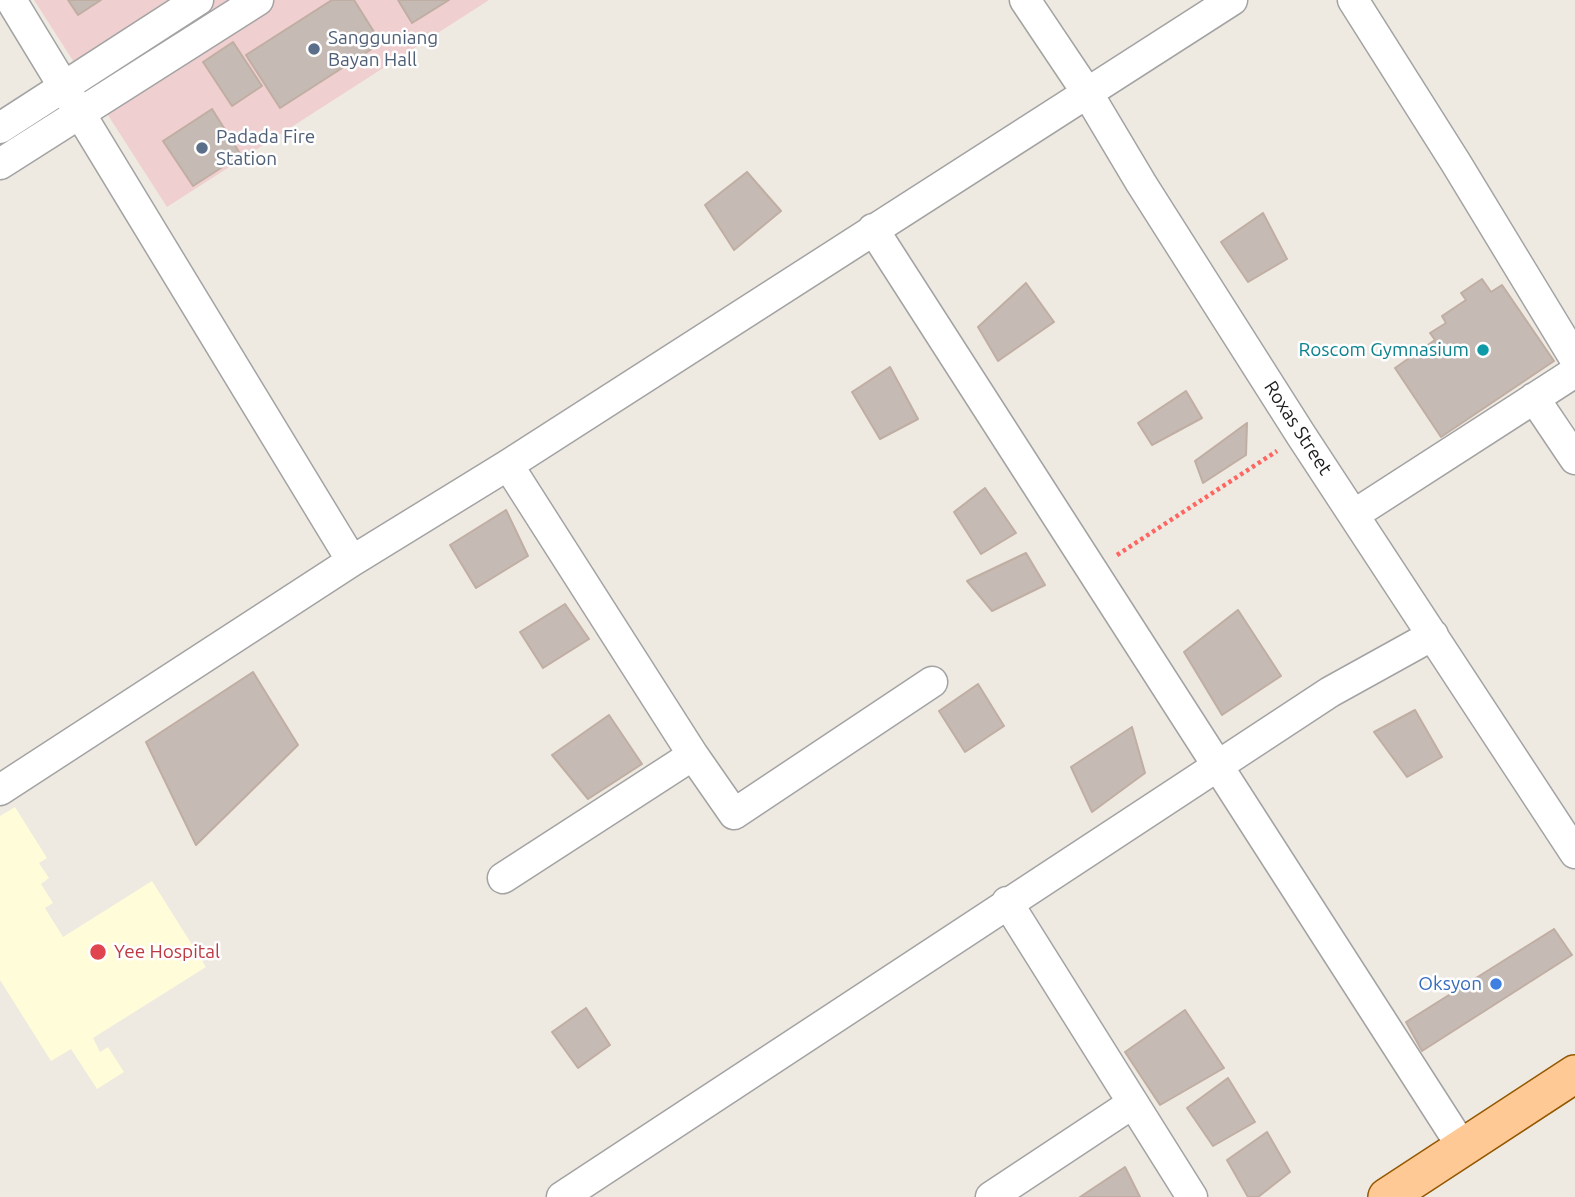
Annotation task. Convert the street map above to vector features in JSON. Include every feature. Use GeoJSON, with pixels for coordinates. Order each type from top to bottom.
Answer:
{"type":"FeatureCollection","features":[{"type":"Feature","properties":{"kind":"main road"},"geometry":{"type":"LineString","coordinates":[[1387,1197],[1575,1074]]}},
{"type":"Feature","properties":{"kind":"street"},"geometry":{"type":"LineString","coordinates":[[11,0],[352,561]]}},
{"type":"Feature","properties":{"kind":"street"},"geometry":{"type":"LineString","coordinates":[[0,128],[198,0]]}},
{"type":"Feature","properties":{"kind":"street"},"geometry":{"type":"LineString","coordinates":[[0,164],[258,0]]}},
{"type":"Feature","properties":{"kind":"street","name":"Roxas Street"},"geometry":{"type":"LineString","coordinates":[[1025,0],[1088,94],[1141,183],[1301,435],[1575,853]]}},
{"type":"Feature","properties":{"kind":"street"},"geometry":{"type":"LineString","coordinates":[[0,790],[352,561],[509,465],[1231,0]]}},
{"type":"Feature","properties":{"kind":"street"},"geometry":{"type":"LineString","coordinates":[[1353,0],[1450,152],[1575,359]]}},
{"type":"Feature","properties":{"kind":"street"},"geometry":{"type":"LineString","coordinates":[[873,229],[1463,1148]]}},
{"type":"Feature","properties":{"kind":"street"},"geometry":{"type":"LineString","coordinates":[[1355,514],[1575,372]]}},
{"type":"Feature","properties":{"kind":"street"},"geometry":{"type":"LineString","coordinates":[[1534,398],[1575,459]]}},
{"type":"Feature","properties":{"kind":"street"},"geometry":{"type":"LineString","coordinates":[[509,465],[734,814],[932,682]]}},
{"type":"Feature","properties":{"kind":"street"},"geometry":{"type":"LineString","coordinates":[[562,1197],[1330,692],[1433,635]]}},
{"type":"Feature","properties":{"kind":"street"},"geometry":{"type":"LineString","coordinates":[[502,878],[694,755]]}},
{"type":"Feature","properties":{"kind":"street"},"geometry":{"type":"LineString","coordinates":[[1007,902],[1192,1197]]}},
{"type":"Feature","properties":{"kind":"street"},"geometry":{"type":"LineString","coordinates":[[991,1197],[1133,1103]]}},
{"type":"Feature","properties":{"kind":"path"},"geometry":{"type":"LineString","coordinates":[[1092,571],[1301,435]]}},
{"type":"Feature","properties":{"kind":"shaded area"},"geometry":{"type":"Polygon","coordinates":[[[34,0],[489,0],[167,207],[34,0]]]}},
{"type":"Feature","properties":{"kind":"shaded area","name":"Yee Hospital"},"geometry":{"type":"Polygon","coordinates":[[[15,807],[47,858],[39,863],[49,878],[41,884],[53,903],[45,908],[63,937],[152,881],[206,967],[93,1038],[100,1052],[108,1047],[124,1072],[97,1089],[71,1049],[51,1061],[0,980],[0,816],[15,807]]]}},
{"type":"Feature","properties":{"kind":"building"},"geometry":{"type":"Polygon","coordinates":[[[68,0],[101,0],[78,15],[68,0]]]}},
{"type":"Feature","properties":{"kind":"building","name":"Sangguniang Bayan Hall"},"geometry":{"type":"Polygon","coordinates":[[[332,0],[354,0],[381,43],[280,108],[246,55],[332,0]]]}},
{"type":"Feature","properties":{"kind":"building"},"geometry":{"type":"Polygon","coordinates":[[[398,0],[449,0],[412,23],[398,0]]]}},
{"type":"Feature","properties":{"kind":"building"},"geometry":{"type":"Polygon","coordinates":[[[233,42],[262,86],[232,106],[203,62],[233,42]]]}},
{"type":"Feature","properties":{"kind":"building","name":"Padada Fire Station"},"geometry":{"type":"Polygon","coordinates":[[[212,109],[241,155],[193,186],[163,141],[212,109]]]}},
{"type":"Feature","properties":{"kind":"building"},"geometry":{"type":"Polygon","coordinates":[[[747,172],[781,211],[734,250],[705,205],[747,172]]]}},
{"type":"Feature","properties":{"kind":"building"},"geometry":{"type":"Polygon","coordinates":[[[1263,213],[1287,259],[1248,282],[1221,242],[1263,213]]]}},
{"type":"Feature","properties":{"kind":"building","name":"Roscom Gymnasium"},"geometry":{"type":"Polygon","coordinates":[[[1482,279],[1491,292],[1502,285],[1554,361],[1441,437],[1395,368],[1435,340],[1430,333],[1446,323],[1442,316],[1466,300],[1461,293],[1482,279]]]}},
{"type":"Feature","properties":{"kind":"building"},"geometry":{"type":"Polygon","coordinates":[[[1026,283],[1054,322],[998,361],[978,327],[1026,283]]]}},
{"type":"Feature","properties":{"kind":"building"},"geometry":{"type":"Polygon","coordinates":[[[890,367],[918,419],[880,439],[852,392],[890,367]]]}},
{"type":"Feature","properties":{"kind":"building"},"geometry":{"type":"Polygon","coordinates":[[[1186,391],[1202,418],[1152,445],[1138,423],[1186,391]]]}},
{"type":"Feature","properties":{"kind":"building"},"geometry":{"type":"Polygon","coordinates":[[[1247,423],[1246,455],[1203,483],[1195,461],[1247,423]]]}},
{"type":"Feature","properties":{"kind":"building"},"geometry":{"type":"Polygon","coordinates":[[[985,488],[1016,533],[981,554],[954,512],[985,488]]]}},
{"type":"Feature","properties":{"kind":"building"},"geometry":{"type":"Polygon","coordinates":[[[506,510],[528,556],[476,588],[450,545],[506,510]]]}},
{"type":"Feature","properties":{"kind":"building"},"geometry":{"type":"Polygon","coordinates":[[[1026,553],[1045,585],[992,611],[967,581],[1026,553]]]}},
{"type":"Feature","properties":{"kind":"building"},"geometry":{"type":"Polygon","coordinates":[[[565,604],[589,639],[543,668],[520,632],[565,604]]]}},
{"type":"Feature","properties":{"kind":"building"},"geometry":{"type":"Polygon","coordinates":[[[1238,610],[1281,676],[1222,715],[1184,652],[1238,610]]]}},
{"type":"Feature","properties":{"kind":"building"},"geometry":{"type":"Polygon","coordinates":[[[253,672],[298,745],[196,845],[146,742],[253,672]]]}},
{"type":"Feature","properties":{"kind":"building"},"geometry":{"type":"Polygon","coordinates":[[[978,684],[1004,726],[965,752],[939,711],[978,684]]]}},
{"type":"Feature","properties":{"kind":"building"},"geometry":{"type":"Polygon","coordinates":[[[1415,710],[1442,757],[1407,777],[1374,732],[1415,710]]]}},
{"type":"Feature","properties":{"kind":"building"},"geometry":{"type":"Polygon","coordinates":[[[609,715],[642,764],[588,799],[552,755],[609,715]]]}},
{"type":"Feature","properties":{"kind":"building"},"geometry":{"type":"Polygon","coordinates":[[[1132,727],[1145,773],[1092,812],[1071,767],[1132,727]]]}},
{"type":"Feature","properties":{"kind":"building"},"geometry":{"type":"Polygon","coordinates":[[[1554,929],[1572,955],[1422,1051],[1406,1022],[1554,929]]]}},
{"type":"Feature","properties":{"kind":"building"},"geometry":{"type":"Polygon","coordinates":[[[586,1008],[610,1045],[578,1068],[552,1032],[586,1008]]]}},
{"type":"Feature","properties":{"kind":"building"},"geometry":{"type":"Polygon","coordinates":[[[1185,1010],[1224,1068],[1160,1105],[1125,1052],[1185,1010]]]}},
{"type":"Feature","properties":{"kind":"building"},"geometry":{"type":"Polygon","coordinates":[[[1228,1078],[1255,1122],[1213,1146],[1187,1108],[1228,1078]]]}},
{"type":"Feature","properties":{"kind":"building"},"geometry":{"type":"Polygon","coordinates":[[[1267,1132],[1290,1172],[1258,1197],[1248,1197],[1227,1160],[1267,1132]]]}},
{"type":"Feature","properties":{"kind":"building"},"geometry":{"type":"Polygon","coordinates":[[[1125,1167],[1140,1197],[1080,1197],[1125,1167]]]}},
{"type":"Feature","properties":{"kind":"place","name":"Sangguniang Bayan Hall"},"geometry":{"type":"Point","coordinates":[314,49]}},
{"type":"Feature","properties":{"kind":"place","name":"Padada Fire Station"},"geometry":{"type":"Point","coordinates":[202,148]}},
{"type":"Feature","properties":{"kind":"place","name":"Roscom Gymnasium"},"geometry":{"type":"Point","coordinates":[1483,350]}},
{"type":"Feature","properties":{"kind":"place","name":"Yee Hospital"},"geometry":{"type":"Point","coordinates":[98,952]}},
{"type":"Feature","properties":{"kind":"place","name":"Oksyon"},"geometry":{"type":"Point","coordinates":[1496,984]}}]}
